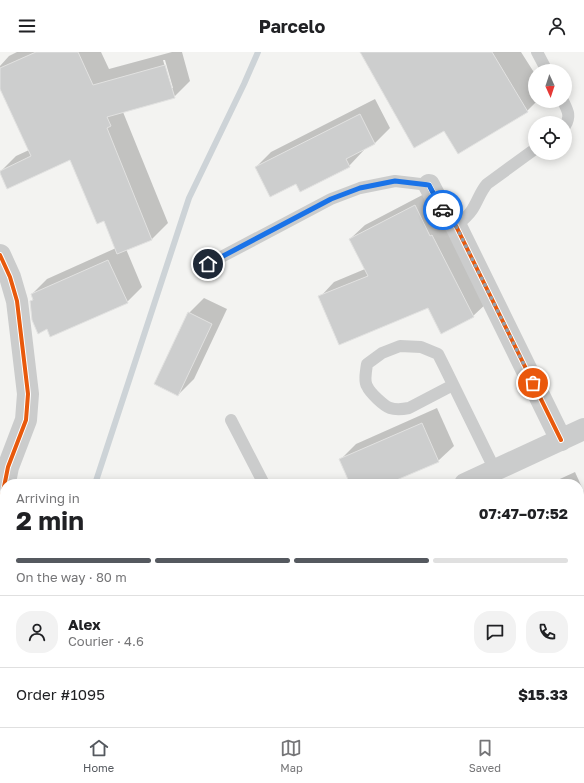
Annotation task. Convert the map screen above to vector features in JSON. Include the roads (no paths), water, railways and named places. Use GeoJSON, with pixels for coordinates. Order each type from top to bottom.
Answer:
{"type":"FeatureCollection","features":[{"type":"Feature","properties":{"kind":"street"},"geometry":{"type":"LineString","coordinates":[[429,185],[440,206],[456,226],[561,440]]}},
{"type":"Feature","properties":{"kind":"street"},"geometry":{"type":"LineString","coordinates":[[0,255],[10,277],[17,301],[28,394],[26,420],[8,468],[6,479]]}},
{"type":"Feature","properties":{"kind":"street"},"geometry":{"type":"LineString","coordinates":[[476,479],[584,429]]}},
{"type":"Feature","properties":{"kind":"lane"},"geometry":{"type":"LineString","coordinates":[[537,52],[543,64]]}},
{"type":"Feature","properties":{"kind":"lane"},"geometry":{"type":"LineString","coordinates":[[456,226],[472,211],[482,189],[528,153]]}},
{"type":"Feature","properties":{"kind":"lane"},"geometry":{"type":"LineString","coordinates":[[208,264],[331,199],[360,188],[395,181],[429,185]]}},
{"type":"Feature","properties":{"kind":"lane"},"geometry":{"type":"LineString","coordinates":[[453,385],[410,408],[402,410],[390,408],[374,396],[367,386],[367,364],[382,352],[400,346],[420,347],[438,354],[495,470]]}},
{"type":"Feature","properties":{"kind":"lane"},"geometry":{"type":"LineString","coordinates":[[231,420],[261,479]]}},
{"type":"Feature","properties":{"kind":"waterway"},"geometry":{"type":"LineString","coordinates":[[97,479],[189,198],[258,52]]}}]}
